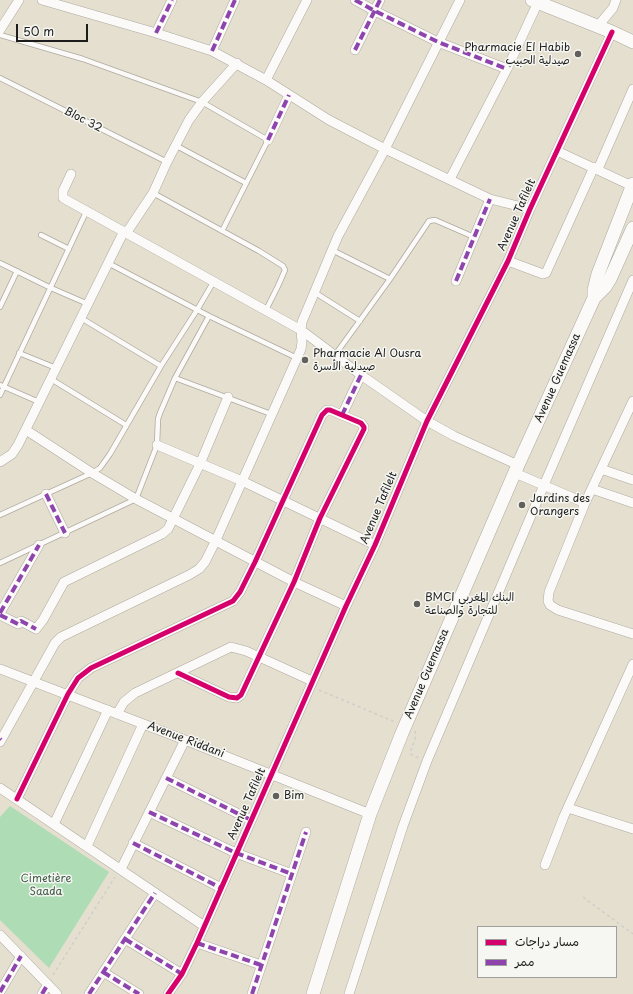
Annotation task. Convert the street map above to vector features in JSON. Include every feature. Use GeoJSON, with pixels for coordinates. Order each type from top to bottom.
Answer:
{"type":"FeatureCollection","features":[{"type":"Feature","properties":{"kind":"main road"},"geometry":{"type":"LineString","coordinates":[[536,1],[633,42]]}},
{"type":"Feature","properties":{"kind":"main road","name":"Avenue Guemassa"},"geometry":{"type":"LineString","coordinates":[[313,994],[370,814],[405,726],[516,469],[594,298],[598,274],[633,185]]}},
{"type":"Feature","properties":{"kind":"main road","name":"Avenue Guemassa"},"geometry":{"type":"LineString","coordinates":[[594,298],[605,287],[610,279],[633,228]]}},
{"type":"Feature","properties":{"kind":"street"},"geometry":{"type":"LineString","coordinates":[[0,30],[19,0]]}},
{"type":"Feature","properties":{"kind":"street"},"geometry":{"type":"LineString","coordinates":[[42,0],[212,51],[237,63],[266,80],[329,120],[385,149],[490,199],[530,209]]}},
{"type":"Feature","properties":{"kind":"street"},"geometry":{"type":"LineString","coordinates":[[156,33],[172,0]]}},
{"type":"Feature","properties":{"kind":"street"},"geometry":{"type":"LineString","coordinates":[[212,51],[235,0]]}},
{"type":"Feature","properties":{"kind":"street"},"geometry":{"type":"LineString","coordinates":[[266,80],[307,0]]}},
{"type":"Feature","properties":{"kind":"street"},"geometry":{"type":"LineString","coordinates":[[355,0],[438,42],[507,69]]}},
{"type":"Feature","properties":{"kind":"street"},"geometry":{"type":"LineString","coordinates":[[355,50],[380,0]]}},
{"type":"Feature","properties":{"kind":"street"},"geometry":{"type":"LineString","coordinates":[[0,740],[55,643],[61,637],[199,569],[205,562],[297,358],[302,342],[301,330],[306,311],[332,250],[460,0]]}},
{"type":"Feature","properties":{"kind":"street"},"geometry":{"type":"LineString","coordinates":[[598,26],[613,8],[616,0]]}},
{"type":"Feature","properties":{"kind":"street"},"geometry":{"type":"LineString","coordinates":[[450,180],[507,69],[536,1]]}},
{"type":"Feature","properties":{"kind":"street","name":"Avenue Tafilelt"},"geometry":{"type":"LineString","coordinates":[[168,994],[182,974],[197,943],[311,684],[375,545],[428,421],[508,261],[530,209],[612,32]]}},
{"type":"Feature","properties":{"kind":"street"},"geometry":{"type":"LineString","coordinates":[[0,462],[12,454],[18,446],[108,263],[126,232],[153,193],[175,145],[189,120],[202,102],[237,63]]}},
{"type":"Feature","properties":{"kind":"street"},"geometry":{"type":"LineString","coordinates":[[508,261],[543,274],[546,273],[633,89]]}},
{"type":"Feature","properties":{"kind":"street"},"geometry":{"type":"LineString","coordinates":[[268,140],[290,95]]}},
{"type":"Feature","properties":{"kind":"street"},"geometry":{"type":"LineString","coordinates":[[557,151],[633,185]]}},
{"type":"Feature","properties":{"kind":"street"},"geometry":{"type":"LineString","coordinates":[[71,174],[63,191],[63,198],[301,330],[361,375],[428,421],[544,485],[585,503]]}},
{"type":"Feature","properties":{"kind":"street"},"geometry":{"type":"LineString","coordinates":[[456,281],[490,199]]}},
{"type":"Feature","properties":{"kind":"street"},"geometry":{"type":"LineString","coordinates":[[349,994],[403,826],[427,761],[633,280]]}},
{"type":"Feature","properties":{"kind":"street"},"geometry":{"type":"LineString","coordinates":[[342,415],[361,375]]}},
{"type":"Feature","properties":{"kind":"street"},"geometry":{"type":"LineString","coordinates":[[39,545],[0,614],[18,624],[21,621],[36,629],[43,620],[64,582],[162,534],[168,529],[200,464],[228,397]]}},
{"type":"Feature","properties":{"kind":"street"},"geometry":{"type":"LineString","coordinates":[[633,401],[585,503],[549,592],[548,601],[550,605],[558,610],[633,634]]}},
{"type":"Feature","properties":{"kind":"street"},"geometry":{"type":"LineString","coordinates":[[17,799],[68,694],[78,678],[91,668],[233,601],[240,592],[256,562],[322,415],[328,410],[361,423],[364,429],[320,518],[294,582],[241,695],[237,698],[229,697],[178,673]]}},
{"type":"Feature","properties":{"kind":"street"},"geometry":{"type":"LineString","coordinates":[[26,430],[92,473],[136,499],[294,582],[346,606]]}},
{"type":"Feature","properties":{"kind":"street"},"geometry":{"type":"LineString","coordinates":[[157,445],[242,481],[375,545]]}},
{"type":"Feature","properties":{"kind":"street"},"geometry":{"type":"LineString","coordinates":[[601,469],[633,480]]}},
{"type":"Feature","properties":{"kind":"street"},"geometry":{"type":"LineString","coordinates":[[592,489],[633,504]]}},
{"type":"Feature","properties":{"kind":"street"},"geometry":{"type":"LineString","coordinates":[[46,494],[65,533]]}},
{"type":"Feature","properties":{"kind":"street"},"geometry":{"type":"LineString","coordinates":[[117,714],[124,702],[129,697],[231,647],[258,656],[311,684]]}},
{"type":"Feature","properties":{"kind":"street"},"geometry":{"type":"LineString","coordinates":[[545,865],[568,808],[633,664]]}},
{"type":"Feature","properties":{"kind":"street","name":"Avenue Riddani"},"geometry":{"type":"LineString","coordinates":[[0,669],[68,694],[370,814]]}},
{"type":"Feature","properties":{"kind":"street"},"geometry":{"type":"LineString","coordinates":[[54,824],[108,710]]}},
{"type":"Feature","properties":{"kind":"street"},"geometry":{"type":"LineString","coordinates":[[87,846],[143,724]]}},
{"type":"Feature","properties":{"kind":"street"},"geometry":{"type":"LineString","coordinates":[[120,869],[185,740]]}},
{"type":"Feature","properties":{"kind":"street"},"geometry":{"type":"LineString","coordinates":[[166,778],[251,820]]}},
{"type":"Feature","properties":{"kind":"street"},"geometry":{"type":"LineString","coordinates":[[0,788],[204,926]]}},
{"type":"Feature","properties":{"kind":"street"},"geometry":{"type":"LineString","coordinates":[[568,808],[633,828]]}},
{"type":"Feature","properties":{"kind":"street"},"geometry":{"type":"LineString","coordinates":[[149,812],[236,853],[292,874]]}},
{"type":"Feature","properties":{"kind":"street"},"geometry":{"type":"LineString","coordinates":[[252,994],[306,832]]}},
{"type":"Feature","properties":{"kind":"street"},"geometry":{"type":"LineString","coordinates":[[133,843],[221,888]]}},
{"type":"Feature","properties":{"kind":"street"},"geometry":{"type":"LineString","coordinates":[[89,994],[155,893]]}},
{"type":"Feature","properties":{"kind":"street"},"geometry":{"type":"LineString","coordinates":[[0,935],[57,994]]}},
{"type":"Feature","properties":{"kind":"street"},"geometry":{"type":"LineString","coordinates":[[124,939],[182,974]]}},
{"type":"Feature","properties":{"kind":"street"},"geometry":{"type":"LineString","coordinates":[[197,943],[261,965]]}},
{"type":"Feature","properties":{"kind":"street"},"geometry":{"type":"LineString","coordinates":[[0,992],[21,956]]}},
{"type":"Feature","properties":{"kind":"street"},"geometry":{"type":"LineString","coordinates":[[103,972],[139,994]]}},
{"type":"Feature","properties":{"kind":"street"},"geometry":{"type":"LineString","coordinates":[[42,994],[48,984]]}},
{"type":"Feature","properties":{"kind":"lane"},"geometry":{"type":"LineString","coordinates":[[0,35],[83,58],[202,102],[268,140],[222,231]]}},
{"type":"Feature","properties":{"kind":"lane","name":"Bloc 32"},"geometry":{"type":"LineString","coordinates":[[0,78],[167,162]]}},
{"type":"Feature","properties":{"kind":"lane"},"geometry":{"type":"LineString","coordinates":[[175,145],[246,183]]}},
{"type":"Feature","properties":{"kind":"lane"},"geometry":{"type":"LineString","coordinates":[[153,193],[259,251],[284,268],[278,286],[266,310]]}},
{"type":"Feature","properties":{"kind":"lane"},"geometry":{"type":"LineString","coordinates":[[0,395],[2,386],[51,288],[87,210]]}},
{"type":"Feature","properties":{"kind":"lane"},"geometry":{"type":"LineString","coordinates":[[335,355],[390,280],[429,221],[435,220],[474,237]]}},
{"type":"Feature","properties":{"kind":"lane"},"geometry":{"type":"LineString","coordinates":[[41,235],[69,249]]}},
{"type":"Feature","properties":{"kind":"lane"},"geometry":{"type":"LineString","coordinates":[[332,250],[390,280]]}},
{"type":"Feature","properties":{"kind":"lane"},"geometry":{"type":"LineString","coordinates":[[0,263],[88,304]]}},
{"type":"Feature","properties":{"kind":"lane"},"geometry":{"type":"LineString","coordinates":[[108,263],[197,310],[297,358]]}},
{"type":"Feature","properties":{"kind":"lane"},"geometry":{"type":"LineString","coordinates":[[0,307],[17,271]]}},
{"type":"Feature","properties":{"kind":"lane"},"geometry":{"type":"LineString","coordinates":[[0,515],[92,473],[105,462],[161,366],[214,281]]}},
{"type":"Feature","properties":{"kind":"lane"},"geometry":{"type":"LineString","coordinates":[[314,292],[360,321]]}},
{"type":"Feature","properties":{"kind":"lane"},"geometry":{"type":"LineString","coordinates":[[0,562],[136,499],[157,445],[158,419],[175,378],[209,316]]}},
{"type":"Feature","properties":{"kind":"lane"},"geometry":{"type":"LineString","coordinates":[[81,318],[161,366]]}},
{"type":"Feature","properties":{"kind":"lane"},"geometry":{"type":"LineString","coordinates":[[19,353],[56,368]]}},
{"type":"Feature","properties":{"kind":"lane"},"geometry":{"type":"LineString","coordinates":[[175,378],[271,414]]}},
{"type":"Feature","properties":{"kind":"lane"},"geometry":{"type":"LineString","coordinates":[[51,379],[126,425]]}},
{"type":"Feature","properties":{"kind":"lane"},"geometry":{"type":"LineString","coordinates":[[2,386],[39,402]]}},
{"type":"Feature","properties":{"kind":"path"},"geometry":{"type":"LineString","coordinates":[[311,684],[414,730],[416,734],[410,751],[411,754],[427,761]]}},
{"type":"Feature","properties":{"kind":"path"},"geometry":{"type":"LineString","coordinates":[[48,984],[120,869]]}},
{"type":"Feature","properties":{"kind":"path"},"geometry":{"type":"LineString","coordinates":[[583,897],[633,934]]}},
{"type":"Feature","properties":{"kind":"green space","name":"Cimetière Saada"},"geometry":{"type":"Polygon","coordinates":[[[10,806],[109,872],[49,968],[0,920],[0,817],[10,806]]]}},
{"type":"Feature","properties":{"kind":"marked path"},"geometry":{"type":"LineString","coordinates":[[156,33],[172,0]]}},
{"type":"Feature","properties":{"kind":"marked path"},"geometry":{"type":"LineString","coordinates":[[212,51],[235,0]]}},
{"type":"Feature","properties":{"kind":"marked path"},"geometry":{"type":"LineString","coordinates":[[355,0],[438,42],[507,69]]}},
{"type":"Feature","properties":{"kind":"marked path"},"geometry":{"type":"LineString","coordinates":[[355,50],[380,0]]}},
{"type":"Feature","properties":{"kind":"marked path"},"geometry":{"type":"LineString","coordinates":[[268,140],[289,95]]}},
{"type":"Feature","properties":{"kind":"marked path"},"geometry":{"type":"LineString","coordinates":[[456,281],[490,199]]}},
{"type":"Feature","properties":{"kind":"marked path"},"geometry":{"type":"LineString","coordinates":[[342,415],[361,375]]}},
{"type":"Feature","properties":{"kind":"marked path"},"geometry":{"type":"LineString","coordinates":[[46,494],[65,533]]}},
{"type":"Feature","properties":{"kind":"marked path"},"geometry":{"type":"LineString","coordinates":[[0,613],[39,545]]}},
{"type":"Feature","properties":{"kind":"marked path"},"geometry":{"type":"LineString","coordinates":[[0,615],[18,624],[21,621],[36,629]]}},
{"type":"Feature","properties":{"kind":"marked path"},"geometry":{"type":"LineString","coordinates":[[166,778],[251,820]]}},
{"type":"Feature","properties":{"kind":"marked path"},"geometry":{"type":"LineString","coordinates":[[149,812],[236,853],[292,874]]}},
{"type":"Feature","properties":{"kind":"marked path"},"geometry":{"type":"LineString","coordinates":[[252,994],[306,832]]}},
{"type":"Feature","properties":{"kind":"marked path"},"geometry":{"type":"LineString","coordinates":[[133,843],[221,888]]}},
{"type":"Feature","properties":{"kind":"marked path"},"geometry":{"type":"LineString","coordinates":[[89,994],[155,893]]}},
{"type":"Feature","properties":{"kind":"marked path"},"geometry":{"type":"LineString","coordinates":[[125,939],[182,974]]}},
{"type":"Feature","properties":{"kind":"marked path"},"geometry":{"type":"LineString","coordinates":[[197,943],[261,965]]}},
{"type":"Feature","properties":{"kind":"marked path"},"geometry":{"type":"LineString","coordinates":[[0,992],[21,956]]}},
{"type":"Feature","properties":{"kind":"marked path"},"geometry":{"type":"LineString","coordinates":[[103,972],[139,994]]}},
{"type":"Feature","properties":{"kind":"marked path"},"geometry":{"type":"LineString","coordinates":[[42,994],[48,984]]}},
{"type":"Feature","properties":{"kind":"cycle path"},"geometry":{"type":"LineString","coordinates":[[168,994],[182,974],[197,943],[346,606],[375,545],[427,421],[508,261],[530,209],[612,32]]}},
{"type":"Feature","properties":{"kind":"cycle path"},"geometry":{"type":"LineString","coordinates":[[17,799],[68,694],[78,678],[91,668],[233,601],[240,592],[255,562],[322,415],[327,410],[330,410],[361,423],[364,429],[320,518],[294,582],[241,695],[237,698],[229,697],[178,673]]}},
{"type":"Feature","properties":{"kind":"place","name":"Pharmacie El Habib صيدلية الحبيب"},"geometry":{"type":"Point","coordinates":[578,54]}},
{"type":"Feature","properties":{"kind":"place","name":"Pharmacie Al Ousra صيدلية الأسرة"},"geometry":{"type":"Point","coordinates":[305,360]}},
{"type":"Feature","properties":{"kind":"place","name":"Jardins des Orangers"},"geometry":{"type":"Point","coordinates":[522,505]}},
{"type":"Feature","properties":{"kind":"place","name":"BMCI البنك المغربي للتجارة والصناعة"},"geometry":{"type":"Point","coordinates":[417,604]}},
{"type":"Feature","properties":{"kind":"place","name":"Bim"},"geometry":{"type":"Point","coordinates":[276,796]}}]}
